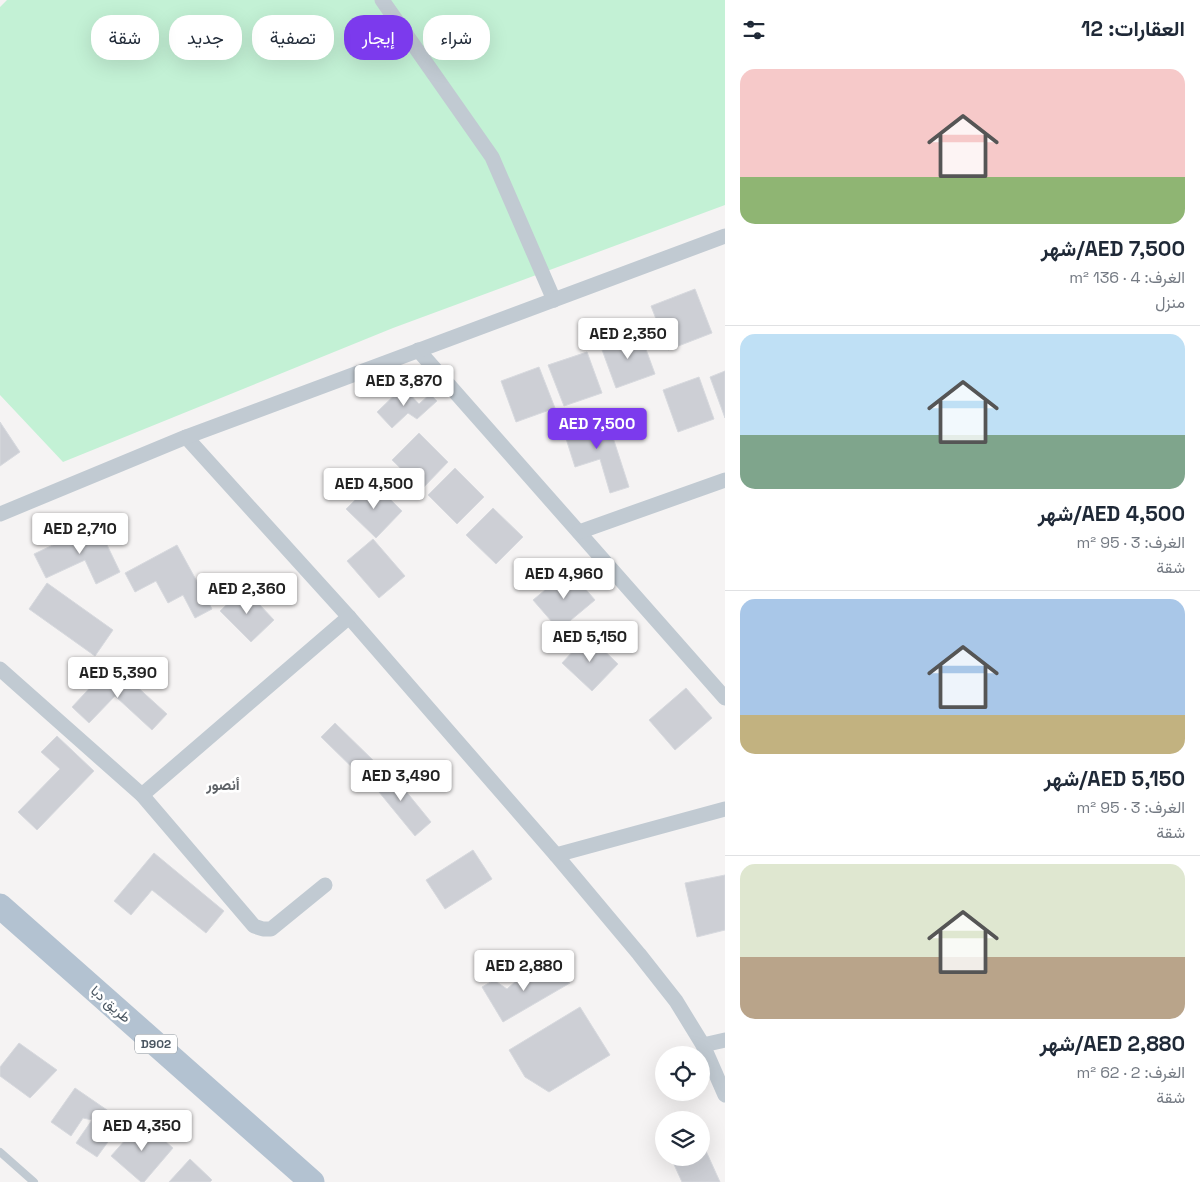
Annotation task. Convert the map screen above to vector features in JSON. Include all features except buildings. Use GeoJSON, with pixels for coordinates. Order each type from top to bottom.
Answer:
{"type":"FeatureCollection","features":[{"type":"Feature","properties":{"kind":"main road","name":"طريق دبا"},"geometry":{"type":"LineString","coordinates":[[0,906],[312,1182]]}},
{"type":"Feature","properties":{"kind":"street"},"geometry":{"type":"LineString","coordinates":[[382,0],[492,158],[554,300]]}},
{"type":"Feature","properties":{"kind":"street"},"geometry":{"type":"LineString","coordinates":[[0,514],[186,437],[725,236]]}},
{"type":"Feature","properties":{"kind":"street"},"geometry":{"type":"LineString","coordinates":[[418,350],[725,698]]}},
{"type":"Feature","properties":{"kind":"street"},"geometry":{"type":"LineString","coordinates":[[186,437],[349,617],[556,854],[640,954],[676,1001],[703,1045],[725,1095]]}},
{"type":"Feature","properties":{"kind":"street"},"geometry":{"type":"LineString","coordinates":[[578,532],[725,480]]}},
{"type":"Feature","properties":{"kind":"street"},"geometry":{"type":"LineString","coordinates":[[142,795],[349,617]]}},
{"type":"Feature","properties":{"kind":"street"},"geometry":{"type":"LineString","coordinates":[[0,669],[142,795],[254,926],[271,929],[325,885]]}},
{"type":"Feature","properties":{"kind":"street"},"geometry":{"type":"LineString","coordinates":[[556,854],[725,809]]}},
{"type":"Feature","properties":{"kind":"street"},"geometry":{"type":"LineString","coordinates":[[703,1045],[725,1040]]}},
{"type":"Feature","properties":{"kind":"lane"},"geometry":{"type":"LineString","coordinates":[[0,1152],[34,1182]]}},
{"type":"Feature","properties":{"kind":"green space"},"geometry":{"type":"Polygon","coordinates":[[[7,0],[725,0],[725,205],[393,328],[63,462],[0,395],[0,7],[7,0]]]}},
{"type":"Feature","properties":{"kind":"district","name":"أنصور"},"geometry":{"type":"Point","coordinates":[223,784]}}]}
